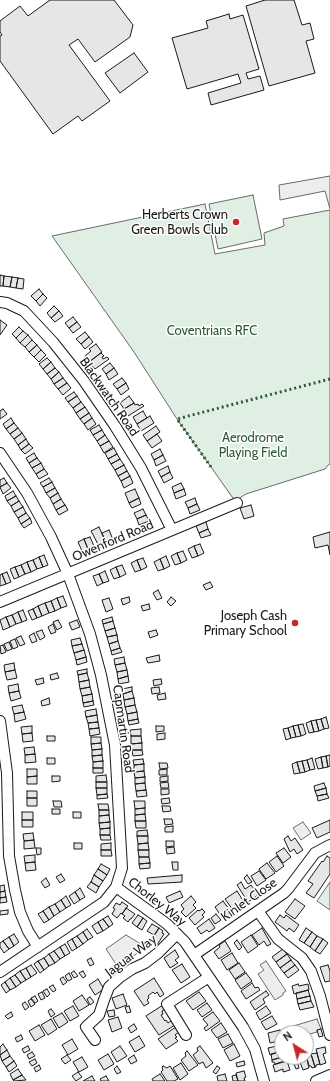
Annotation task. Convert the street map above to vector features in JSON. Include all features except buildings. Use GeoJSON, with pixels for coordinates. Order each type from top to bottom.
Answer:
{"type":"FeatureCollection","features":[{"type":"Feature","properties":{"kind":"street","name":"Blackwatch Road"},"geometry":{"type":"LineString","coordinates":[[0,302],[7,303],[24,311],[53,342],[84,381],[115,426],[141,468],[172,530]]}},
{"type":"Feature","properties":{"kind":"street","name":"Capmartin Road"},"geometry":{"type":"LineString","coordinates":[[0,453],[15,474],[52,537],[68,574],[90,634],[111,718],[115,745],[122,858],[122,868],[116,887],[104,902],[0,972]]}},
{"type":"Feature","properties":{"kind":"street","name":"Owenford Road"},"geometry":{"type":"LineString","coordinates":[[0,602],[236,503]]}},
{"type":"Feature","properties":{"kind":"street"},"geometry":{"type":"LineString","coordinates":[[0,721],[7,773],[10,862],[20,912],[28,931],[38,947]]}},
{"type":"Feature","properties":{"kind":"street","name":"Kinlet Close"},"geometry":{"type":"LineString","coordinates":[[194,955],[288,889],[315,852],[330,845]]}},
{"type":"Feature","properties":{"kind":"street","name":"Chorley Way"},"geometry":{"type":"LineString","coordinates":[[116,887],[167,924],[194,955],[250,1038],[255,1049],[264,1081]]}},
{"type":"Feature","properties":{"kind":"street"},"geometry":{"type":"LineString","coordinates":[[258,911],[278,939],[297,953],[307,964],[315,980],[330,1035]]}},
{"type":"Feature","properties":{"kind":"street","name":"Jaguar Way"},"geometry":{"type":"LineString","coordinates":[[95,1040],[86,1027],[99,1015],[109,987],[120,977],[156,955],[177,934]]}},
{"type":"Feature","properties":{"kind":"street"},"geometry":{"type":"LineString","coordinates":[[186,1035],[167,1004],[209,977]]}},
{"type":"Feature","properties":{"kind":"street"},"geometry":{"type":"LineString","coordinates":[[320,996],[330,993]]}},
{"type":"Feature","properties":{"kind":"street"},"geometry":{"type":"LineString","coordinates":[[316,1081],[330,1076]]}},
{"type":"Feature","properties":{"kind":"green space","name":"Herberts Crown Green Bowls Club"},"geometry":{"type":"Polygon","coordinates":[[[253,195],[262,239],[218,249],[209,204],[253,195]]]}},
{"type":"Feature","properties":{"kind":"green space","name":"Coventrians RFC"},"geometry":{"type":"Polygon","coordinates":[[[205,204],[215,254],[265,245],[264,233],[284,226],[283,219],[330,210],[330,464],[325,469],[246,494],[235,501],[177,419],[134,352],[52,236],[205,204]]]}},
{"type":"Feature","properties":{"kind":"green space"},"geometry":{"type":"Polygon","coordinates":[[[330,882],[330,910],[317,901],[330,882]]]}},
{"type":"Feature","properties":{"kind":"shaded area"},"geometry":{"type":"Polygon","coordinates":[[[330,176],[330,209],[325,191],[280,200],[279,185],[330,176]]]}},
{"type":"Feature","properties":{"kind":"shaded area"},"geometry":{"type":"Polygon","coordinates":[[[303,822],[311,833],[301,840],[293,828],[303,822]]]}},
{"type":"Feature","properties":{"kind":"shaded area"},"geometry":{"type":"Polygon","coordinates":[[[126,935],[144,946],[139,952],[118,967],[106,949],[126,935]]]}},
{"type":"Feature","properties":{"kind":"shaded area"},"geometry":{"type":"Polygon","coordinates":[[[266,961],[286,991],[275,1000],[258,974],[264,970],[260,965],[266,961]]]}},
{"type":"Feature","properties":{"kind":"shaded area"},"geometry":{"type":"Polygon","coordinates":[[[317,1019],[321,1029],[314,1033],[314,1025],[297,1025],[317,1019]]]}},
{"type":"Feature","properties":{"kind":"hedge"},"geometry":{"type":"LineString","coordinates":[[211,467],[177,419],[330,379]]}},
{"type":"Feature","properties":{"kind":"place","name":"Herberts Crown Green Bowls Club"},"geometry":{"type":"Point","coordinates":[236,222]}},
{"type":"Feature","properties":{"kind":"place","name":"Joseph Cash Primary School"},"geometry":{"type":"Point","coordinates":[295,623]}},
{"type":"Feature","properties":{"kind":"park label","name":"Aerodrome Playing Field"},"geometry":{"type":"Point","coordinates":[253,446]}}]}
